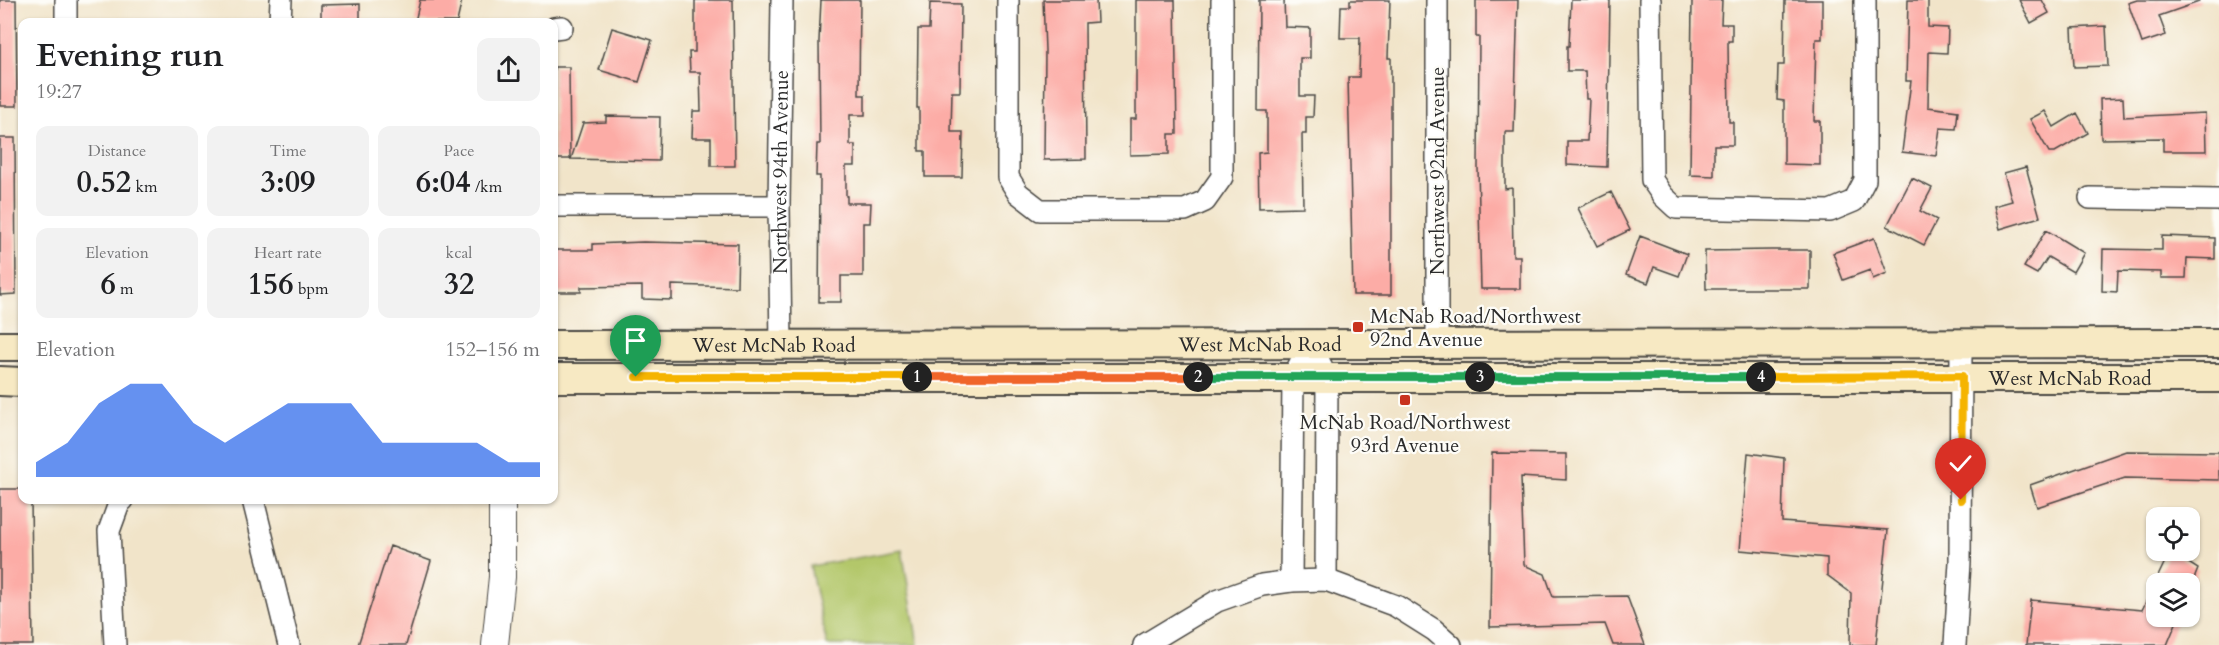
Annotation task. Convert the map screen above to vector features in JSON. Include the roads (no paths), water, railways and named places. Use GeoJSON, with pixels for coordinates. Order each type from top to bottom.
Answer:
{"type":"FeatureCollection","features":[{"type":"Feature","properties":{"kind":"main road","name":"West McNab Road"},"geometry":{"type":"LineString","coordinates":[[558,345],[2219,343]]}},
{"type":"Feature","properties":{"kind":"main road"},"geometry":{"type":"LineString","coordinates":[[0,346],[18,346]]}},
{"type":"Feature","properties":{"kind":"main road","name":"West McNab Road"},"geometry":{"type":"LineString","coordinates":[[558,378],[1962,376],[2219,378]]}},
{"type":"Feature","properties":{"kind":"main road"},"geometry":{"type":"LineString","coordinates":[[0,381],[18,382]]}},
{"type":"Feature","properties":{"kind":"street"},"geometry":{"type":"LineString","coordinates":[[66,0],[66,18]]}},
{"type":"Feature","properties":{"kind":"street"},"geometry":{"type":"LineString","coordinates":[[280,0],[280,18]]}},
{"type":"Feature","properties":{"kind":"street","name":"Northwest 94th Avenue"},"geometry":{"type":"LineString","coordinates":[[782,0],[779,206],[782,344]]}},
{"type":"Feature","properties":{"kind":"street"},"geometry":{"type":"LineString","coordinates":[[1008,0],[1008,177],[1018,193],[1040,210],[1185,210],[1205,201],[1222,177],[1222,0]]}},
{"type":"Feature","properties":{"kind":"street","name":"Northwest 92nd Avenue"},"geometry":{"type":"LineString","coordinates":[[1437,0],[1437,343]]}},
{"type":"Feature","properties":{"kind":"street"},"geometry":{"type":"LineString","coordinates":[[1650,0],[1652,180],[1663,196],[1676,208],[1830,211],[1854,201],[1865,180],[1865,0]]}},
{"type":"Feature","properties":{"kind":"street"},"geometry":{"type":"LineString","coordinates":[[2090,198],[2219,200]]}},
{"type":"Feature","properties":{"kind":"street"},"geometry":{"type":"LineString","coordinates":[[558,206],[779,206]]}},
{"type":"Feature","properties":{"kind":"street"},"geometry":{"type":"LineString","coordinates":[[1955,645],[1960,562],[1961,343]]}},
{"type":"Feature","properties":{"kind":"street"},"geometry":{"type":"LineString","coordinates":[[1291,581],[1293,377],[1310,344]]}},
{"type":"Feature","properties":{"kind":"street"},"geometry":{"type":"LineString","coordinates":[[1310,344],[1328,377],[1326,580]]}},
{"type":"Feature","properties":{"kind":"street"},"geometry":{"type":"LineString","coordinates":[[116,645],[110,531],[120,504]]}},
{"type":"Feature","properties":{"kind":"street"},"geometry":{"type":"LineString","coordinates":[[254,504],[289,645]]}},
{"type":"Feature","properties":{"kind":"street"},"geometry":{"type":"LineString","coordinates":[[495,645],[502,577],[502,504]]}},
{"type":"Feature","properties":{"kind":"street"},"geometry":{"type":"LineString","coordinates":[[1144,645],[1217,601],[1262,585],[1326,580],[1396,606],[1434,630],[1450,645]]}},
{"type":"Feature","properties":{"kind":"place","name":"McNab Road/Northwest 92nd Avenue"},"geometry":{"type":"Point","coordinates":[1358,327]}},
{"type":"Feature","properties":{"kind":"place","name":"McNab Road/Northwest 93rd Avenue"},"geometry":{"type":"Point","coordinates":[1405,400]}}]}
